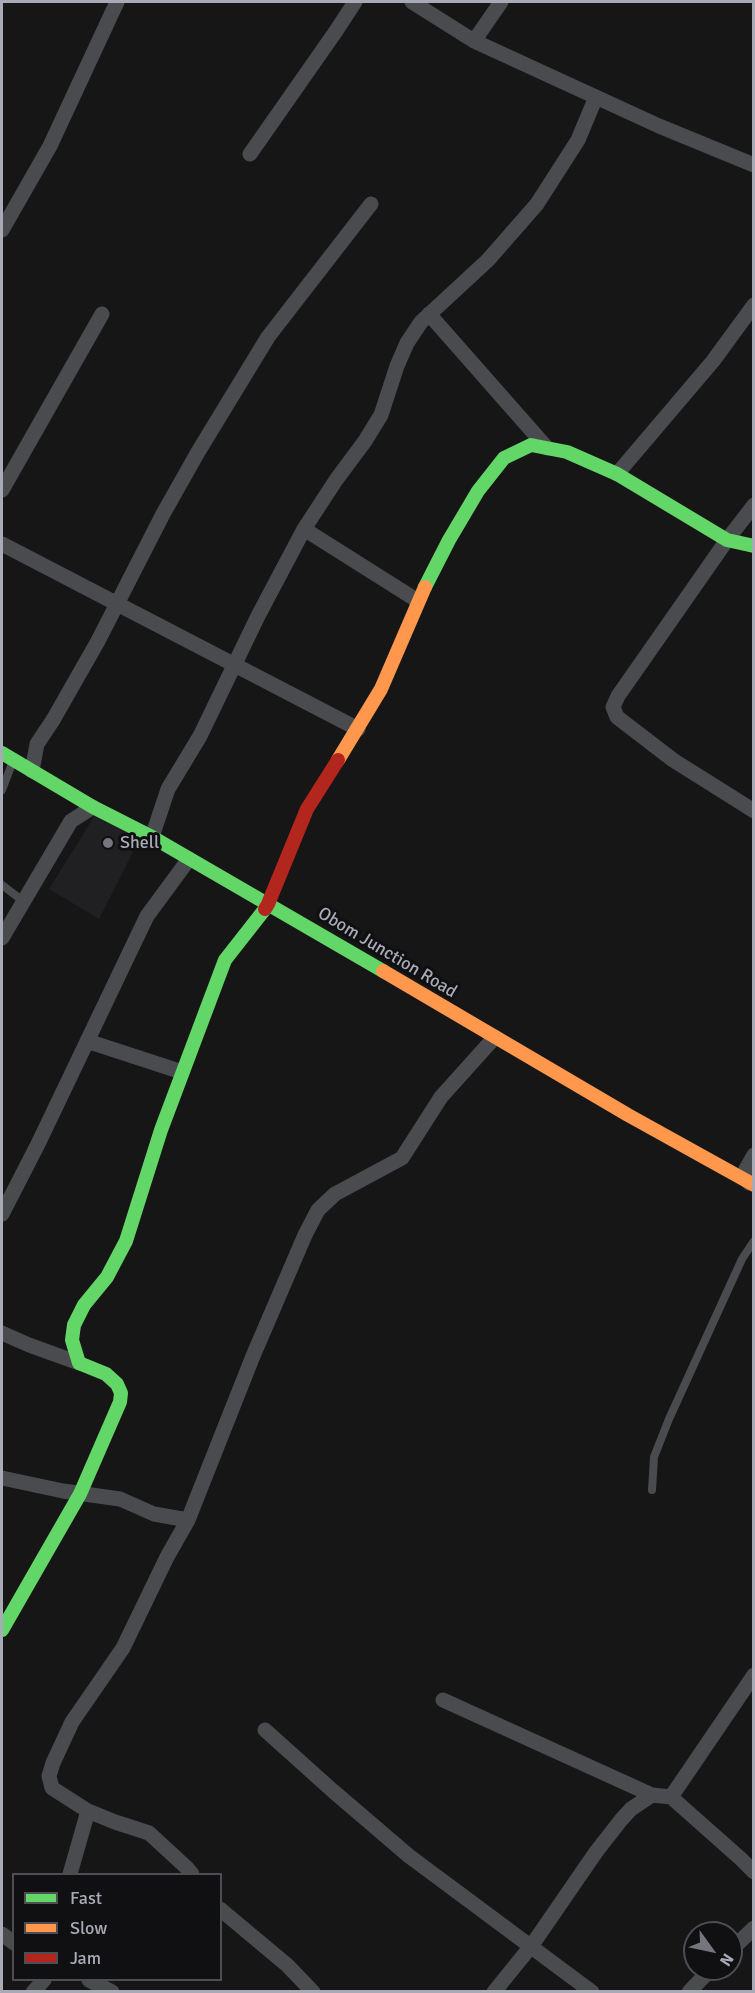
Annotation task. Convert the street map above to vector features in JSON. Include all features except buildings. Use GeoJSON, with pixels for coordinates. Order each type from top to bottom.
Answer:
{"type":"FeatureCollection","features":[{"type":"Feature","properties":{"kind":"street"},"geometry":{"type":"LineString","coordinates":[[2,230],[50,146],[117,2]]}},
{"type":"Feature","properties":{"kind":"street"},"geometry":{"type":"LineString","coordinates":[[250,154],[355,2]]}},
{"type":"Feature","properties":{"kind":"street"},"geometry":{"type":"LineString","coordinates":[[412,2],[474,41],[659,126],[753,165]]}},
{"type":"Feature","properties":{"kind":"street"},"geometry":{"type":"LineString","coordinates":[[474,41],[501,2]]}},
{"type":"Feature","properties":{"kind":"street"},"geometry":{"type":"LineString","coordinates":[[152,837],[168,789],[200,736],[258,616],[304,529],[381,415],[407,343],[421,322],[488,260],[537,204],[578,140],[596,97]]}},
{"type":"Feature","properties":{"kind":"street"},"geometry":{"type":"LineString","coordinates":[[32,771],[38,744],[98,641],[163,514],[198,452],[268,337],[371,204]]}},
{"type":"Feature","properties":{"kind":"street"},"geometry":{"type":"LineString","coordinates":[[617,474],[713,361],[753,305]]}},
{"type":"Feature","properties":{"kind":"street"},"geometry":{"type":"LineString","coordinates":[[2,490],[102,314]]}},
{"type":"Feature","properties":{"kind":"street"},"geometry":{"type":"LineString","coordinates":[[429,314],[547,448]]}},
{"type":"Feature","properties":{"kind":"street"},"geometry":{"type":"LineString","coordinates":[[79,1363],[72,1340],[74,1325],[84,1305],[106,1277],[126,1240],[182,1072],[225,960],[268,904],[307,809],[358,729],[386,679],[418,601],[449,540],[478,491],[504,458],[531,445],[567,452],[617,474],[727,540],[753,546]]}},
{"type":"Feature","properties":{"kind":"street"},"geometry":{"type":"LineString","coordinates":[[753,505],[618,696],[613,707],[617,717],[673,760],[753,811]]}},
{"type":"Feature","properties":{"kind":"street"},"geometry":{"type":"LineString","coordinates":[[304,529],[418,601]]}},
{"type":"Feature","properties":{"kind":"street"},"geometry":{"type":"LineString","coordinates":[[2,544],[117,603],[127,611],[358,729]]}},
{"type":"Feature","properties":{"kind":"street","name":"Obom Junction Road"},"geometry":{"type":"LineString","coordinates":[[8,756],[751,1184]]}},
{"type":"Feature","properties":{"kind":"street"},"geometry":{"type":"LineString","coordinates":[[2,938],[71,821],[93,807]]}},
{"type":"Feature","properties":{"kind":"street"},"geometry":{"type":"LineString","coordinates":[[2,1214],[147,916],[189,859]]}},
{"type":"Feature","properties":{"kind":"street"},"geometry":{"type":"LineString","coordinates":[[191,1873],[149,1833],[88,1811],[52,1788],[49,1776],[53,1763],[72,1722],[127,1641],[167,1557],[188,1520],[253,1356],[318,1210],[335,1194],[402,1158],[441,1097],[495,1037]]}},
{"type":"Feature","properties":{"kind":"street"},"geometry":{"type":"LineString","coordinates":[[87,1041],[182,1072]]}},
{"type":"Feature","properties":{"kind":"street"},"geometry":{"type":"LineString","coordinates":[[751,1184],[746,1169],[753,1155]]}},
{"type":"Feature","properties":{"kind":"street"},"geometry":{"type":"LineString","coordinates":[[2,1333],[106,1374],[117,1384],[121,1393],[120,1402],[80,1494],[2,1630]]}},
{"type":"Feature","properties":{"kind":"street"},"geometry":{"type":"LineString","coordinates":[[2,1478],[80,1494],[120,1499],[154,1514],[188,1520]]}},
{"type":"Feature","properties":{"kind":"street"},"geometry":{"type":"LineString","coordinates":[[671,1797],[753,1675]]}},
{"type":"Feature","properties":{"kind":"street"},"geometry":{"type":"LineString","coordinates":[[443,1700],[652,1795],[671,1797],[753,1872]]}},
{"type":"Feature","properties":{"kind":"street"},"geometry":{"type":"LineString","coordinates":[[265,1730],[409,1856],[532,1945],[592,1992]]}},
{"type":"Feature","properties":{"kind":"street"},"geometry":{"type":"LineString","coordinates":[[494,1992],[532,1945],[596,1852],[630,1809],[652,1795]]}},
{"type":"Feature","properties":{"kind":"street"},"geometry":{"type":"LineString","coordinates":[[71,1873],[88,1811]]}},
{"type":"Feature","properties":{"kind":"street"},"geometry":{"type":"LineString","coordinates":[[222,1911],[287,1965],[313,1992]]}},
{"type":"Feature","properties":{"kind":"street"},"geometry":{"type":"LineString","coordinates":[[91,1981],[112,1992]]}},
{"type":"Feature","properties":{"kind":"lane"},"geometry":{"type":"LineString","coordinates":[[2,790],[8,756]]}},
{"type":"Feature","properties":{"kind":"lane"},"geometry":{"type":"LineString","coordinates":[[2,885],[23,901]]}},
{"type":"Feature","properties":{"kind":"lane"},"geometry":{"type":"LineString","coordinates":[[652,1490],[654,1456],[669,1419],[742,1259],[753,1241]]}},
{"type":"Feature","properties":{"kind":"shaded area"},"geometry":{"type":"Polygon","coordinates":[[[97,812],[141,836],[99,919],[49,889],[97,812]]]}},
{"type":"Feature","properties":{"kind":"traffic: fast"},"geometry":{"type":"LineString","coordinates":[[425,587],[478,491],[504,458],[531,445],[567,452],[617,474],[727,540],[754,546]]}},
{"type":"Feature","properties":{"kind":"traffic: fast"},"geometry":{"type":"LineString","coordinates":[[2,753],[383,971]]}},
{"type":"Feature","properties":{"kind":"traffic: fast"},"geometry":{"type":"LineString","coordinates":[[2,1630],[80,1494],[120,1402],[121,1393],[117,1384],[106,1374],[79,1363],[72,1340],[74,1325],[84,1305],[107,1277],[126,1241],[161,1130],[225,960],[265,909]]}},
{"type":"Feature","properties":{"kind":"traffic: slow"},"geometry":{"type":"LineString","coordinates":[[338,760],[381,689],[425,587]]}},
{"type":"Feature","properties":{"kind":"traffic: slow"},"geometry":{"type":"LineString","coordinates":[[383,971],[628,1115],[754,1185]]}},
{"type":"Feature","properties":{"kind":"traffic: jam"},"geometry":{"type":"LineString","coordinates":[[265,909],[307,809],[338,760]]}},
{"type":"Feature","properties":{"kind":"place","name":"Shell"},"geometry":{"type":"Point","coordinates":[108,843]}}]}
